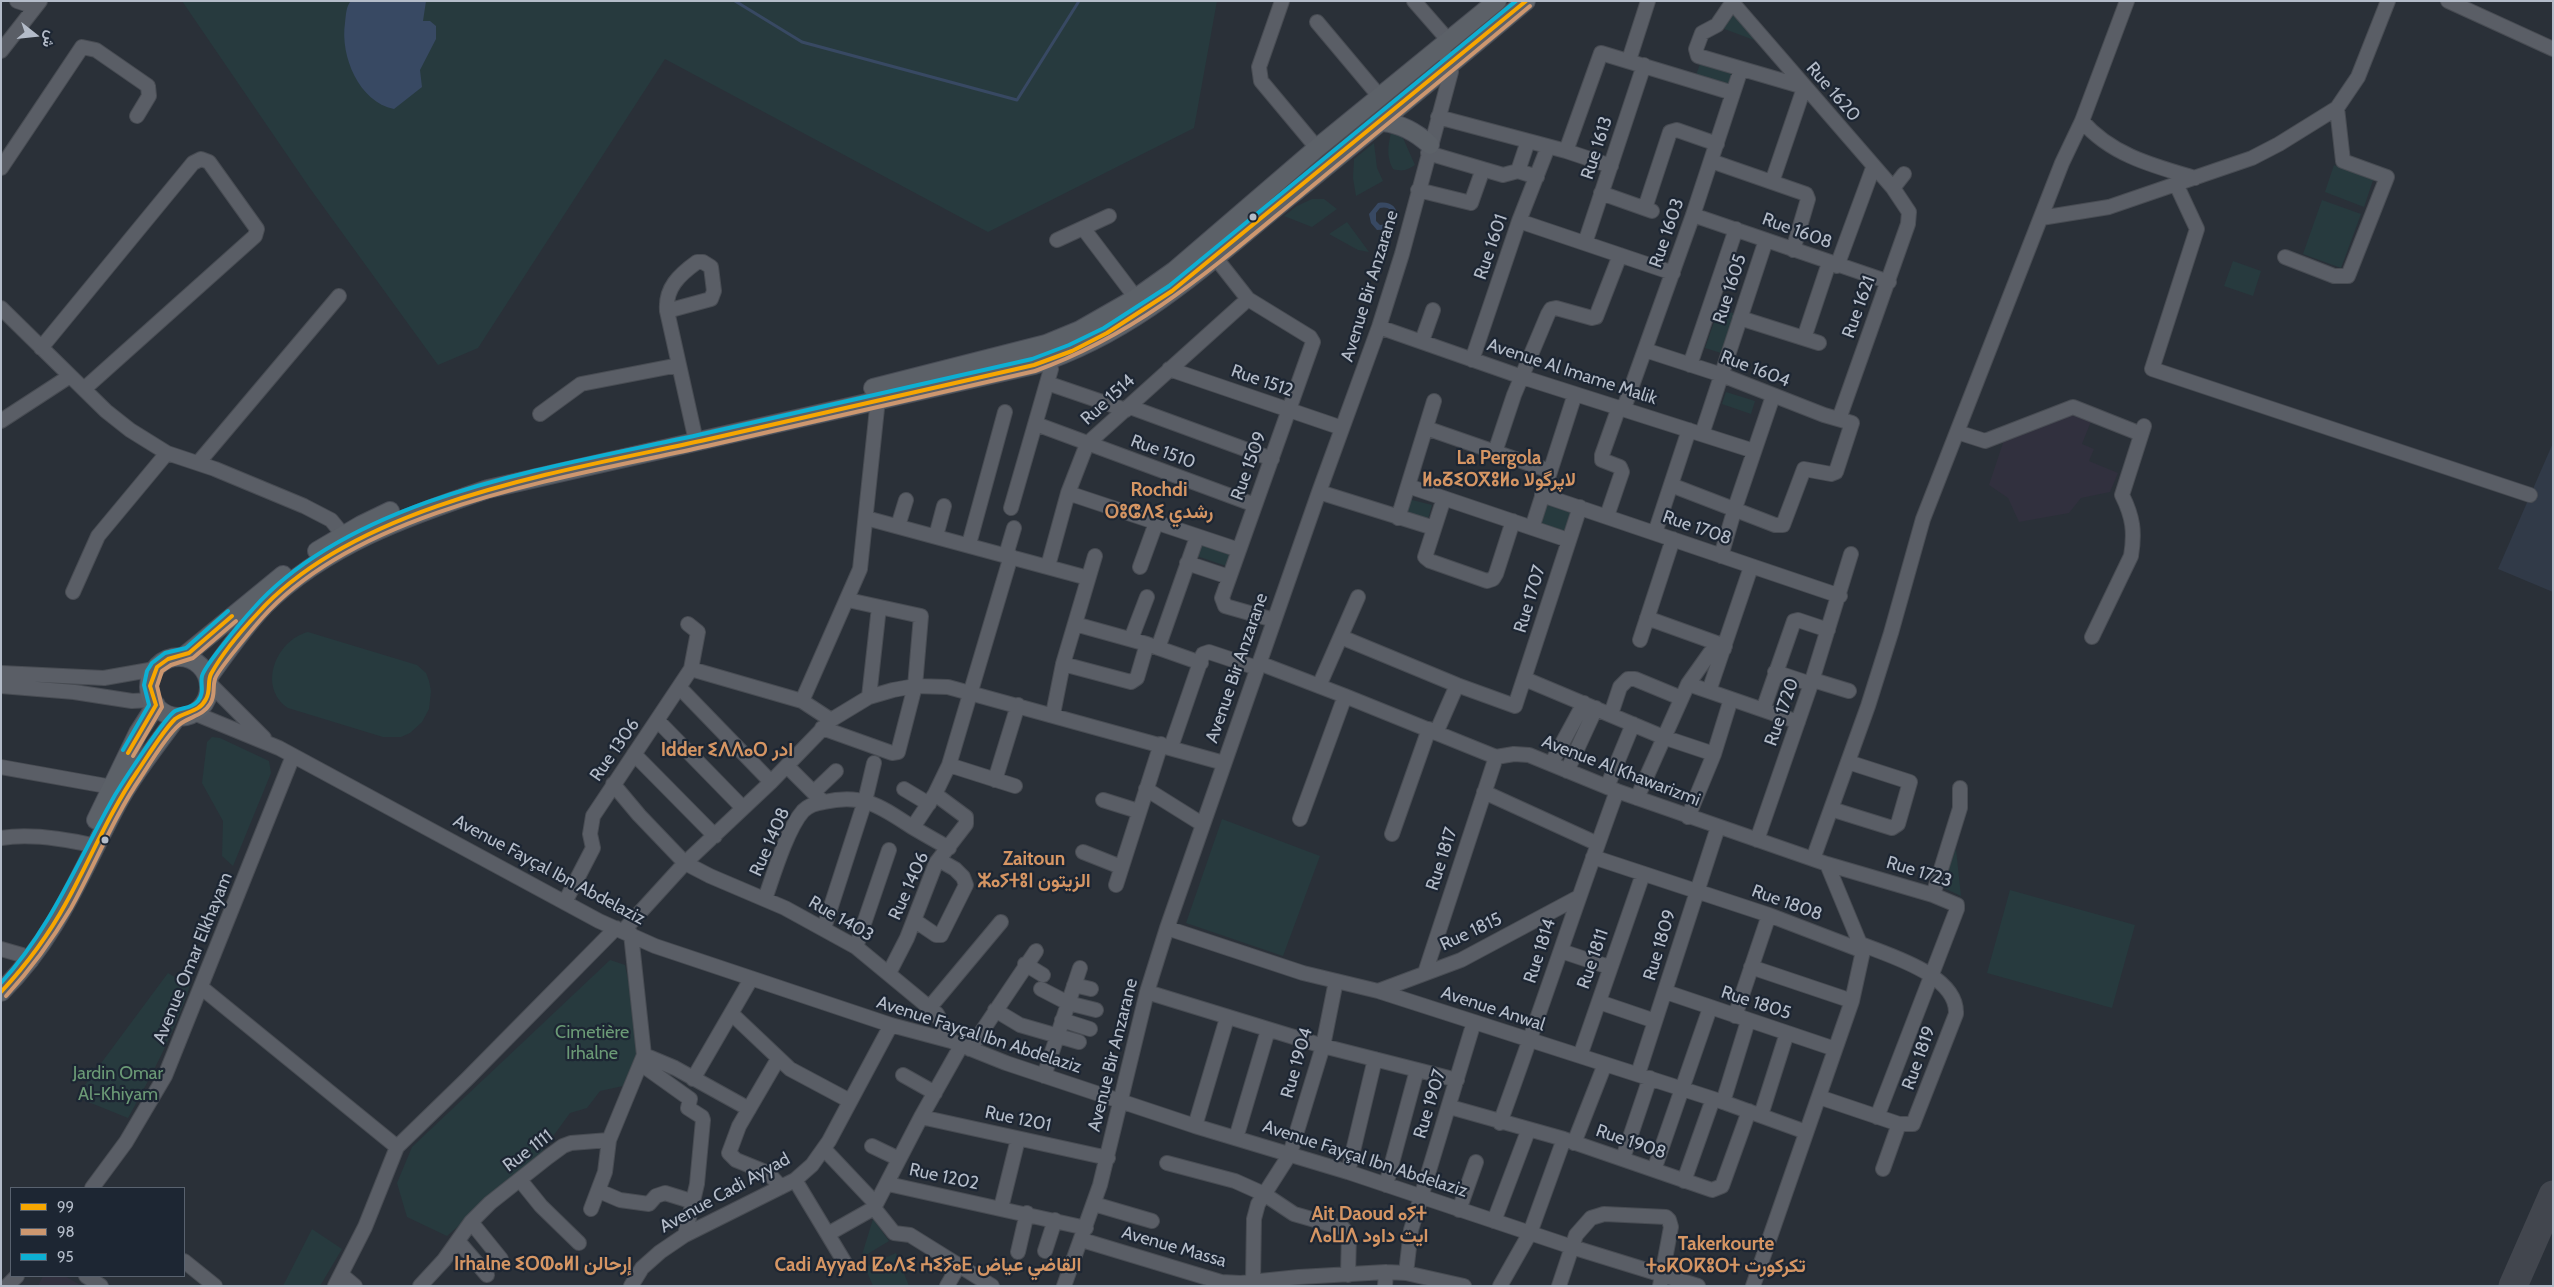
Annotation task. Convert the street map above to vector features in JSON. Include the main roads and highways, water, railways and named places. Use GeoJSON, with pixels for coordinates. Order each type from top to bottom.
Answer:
{"type":"FeatureCollection","features":[{"type":"Feature","properties":{"kind":"main road"},"geometry":{"type":"LineString","coordinates":[[183,657],[289,570],[347,540],[413,514],[488,489],[1046,344],[1080,330],[1136,298],[1174,271],[1317,148],[1497,1]]}},
{"type":"Feature","properties":{"kind":"main road"},"geometry":{"type":"LineString","coordinates":[[696,436],[994,375],[1057,358],[1104,337],[1158,303],[1383,122],[1526,1]]}},
{"type":"Feature","properties":{"kind":"main road"},"geometry":{"type":"LineString","coordinates":[[1383,122],[1405,127],[1417,133],[1429,149]]}},
{"type":"Feature","properties":{"kind":"main road"},"geometry":{"type":"LineString","coordinates":[[91,845],[141,764],[185,715],[206,702],[209,680],[238,637],[264,607],[347,540]]}},
{"type":"Feature","properties":{"kind":"main road"},"geometry":{"type":"LineString","coordinates":[[185,715],[165,713],[154,703],[150,690],[151,679],[155,669],[168,659],[183,657],[199,664],[209,680]]}},
{"type":"Feature","properties":{"kind":"main road"},"geometry":{"type":"LineString","coordinates":[[1,992],[26,958],[54,928],[91,845],[112,787],[154,703]]}},
{"type":"Feature","properties":{"kind":"main road"},"geometry":{"type":"LineString","coordinates":[[1,978],[26,958]]}},
{"type":"Feature","properties":{"kind":"water"},"geometry":{"type":"Polygon","coordinates":[[[351,1],[426,1],[423,21],[430,21],[436,26],[436,39],[420,70],[422,87],[394,109],[382,105],[371,97],[354,76],[349,63],[344,36],[348,5],[351,1]]]}},
{"type":"Feature","properties":{"kind":"water"},"geometry":{"type":"Polygon","coordinates":[[[1378,203],[1386,203],[1394,207],[1398,218],[1391,229],[1377,230],[1371,223],[1369,214],[1378,203]],[[1383,207],[1376,213],[1376,221],[1380,225],[1389,224],[1393,217],[1389,209],[1383,207]]]}},
{"type":"Feature","properties":{"kind":"waterway"},"geometry":{"type":"LineString","coordinates":[[735,1],[802,42],[1017,100],[1079,1]]}},
{"type":"Feature","properties":{"kind":"district","name":"La Pergola ⵍⴰⵒⵉⵔⴳⵓⵍⴰ لاپرگولا"},"geometry":{"type":"Point","coordinates":[1499,469]}},
{"type":"Feature","properties":{"kind":"district","name":"Rochdi ⵔⵓⵛⴷⵉ رشدي"},"geometry":{"type":"Point","coordinates":[1159,501]}},
{"type":"Feature","properties":{"kind":"district","name":"Idder ⵉⴷⴷⴰⵔ ادر"},"geometry":{"type":"Point","coordinates":[727,750]}},
{"type":"Feature","properties":{"kind":"district","name":"Zaitoun ⵣⴰⵢⵜⵓⵏ الزيتون"},"geometry":{"type":"Point","coordinates":[1034,870]}},
{"type":"Feature","properties":{"kind":"district","name":"Ait Daoud ⴰⵢⵜ ⴷⴰⵡⴷ ايت داود"},"geometry":{"type":"Point","coordinates":[1369,1225]}},
{"type":"Feature","properties":{"kind":"district","name":"Takerkourte ⵜⴰⴽⵔⴽⵓⵔⵜ تكركورت"},"geometry":{"type":"Point","coordinates":[1726,1255]}},
{"type":"Feature","properties":{"kind":"district","name":"Irhalne ⵉⵔⵀⴰⵍⵏ إرحالن"},"geometry":{"type":"Point","coordinates":[543,1264]}},
{"type":"Feature","properties":{"kind":"district","name":"Cadi Ayyad ⵇⴰⴷⵉ ⵄⵉⵢⴰⴹ القاضي عياض"},"geometry":{"type":"Point","coordinates":[928,1265]}},
{"type":"Feature","properties":{"kind":"park label","name":"Cimetière Irhalne"},"geometry":{"type":"Point","coordinates":[592,1043]}},
{"type":"Feature","properties":{"kind":"park label","name":"Jardin Omar Al-Khiyam"},"geometry":{"type":"Point","coordinates":[118,1084]}}]}
